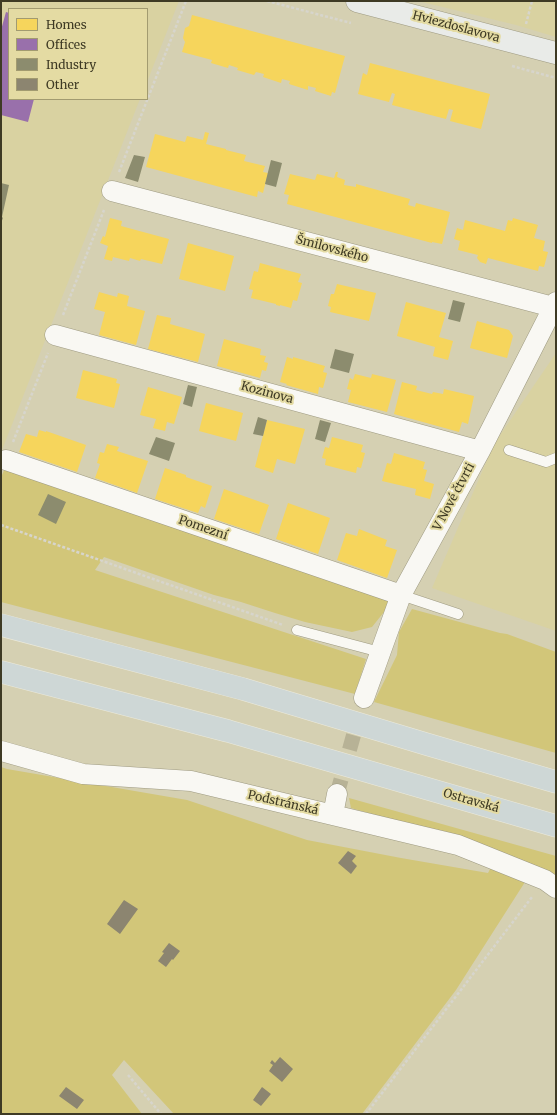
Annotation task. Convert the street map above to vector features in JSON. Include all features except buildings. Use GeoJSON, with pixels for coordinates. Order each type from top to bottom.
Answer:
{"type":"FeatureCollection","features":[{"type":"Feature","properties":{"kind":"highway"},"geometry":{"type":"LineString","coordinates":[[1,625],[243,689],[556,782]]}},
{"type":"Feature","properties":{"kind":"highway","name":"Ostravská"},"geometry":{"type":"LineString","coordinates":[[1,672],[228,731],[556,826]]}},
{"type":"Feature","properties":{"kind":"main road","name":"Hviezdoslavova"},"geometry":{"type":"LineString","coordinates":[[357,1],[556,53]]}},
{"type":"Feature","properties":{"kind":"street","name":"Šmilovského"},"geometry":{"type":"LineString","coordinates":[[112,191],[555,305]]}},
{"type":"Feature","properties":{"kind":"street","name":"V Nové čtvrti"},"geometry":{"type":"LineString","coordinates":[[364,698],[401,595],[480,451],[555,305]]}},
{"type":"Feature","properties":{"kind":"street","name":"Kozinova"},"geometry":{"type":"LineString","coordinates":[[55,335],[480,451]]}},
{"type":"Feature","properties":{"kind":"street","name":"Pomezní"},"geometry":{"type":"LineString","coordinates":[[6,460],[401,595]]}},
{"type":"Feature","properties":{"kind":"street","name":"Podstránská"},"geometry":{"type":"LineString","coordinates":[[1,751],[83,774],[192,781],[458,845],[550,884]]}},
{"type":"Feature","properties":{"kind":"street"},"geometry":{"type":"LineString","coordinates":[[333,815],[337,794]]}},
{"type":"Feature","properties":{"kind":"lane"},"geometry":{"type":"LineString","coordinates":[[509,450],[546,462],[556,458]]}},
{"type":"Feature","properties":{"kind":"lane"},"geometry":{"type":"LineString","coordinates":[[401,595],[458,614]]}},
{"type":"Feature","properties":{"kind":"lane"},"geometry":{"type":"LineString","coordinates":[[297,630],[380,652]]}},
{"type":"Feature","properties":{"kind":"path"},"geometry":{"type":"LineString","coordinates":[[148,99],[186,1]]}},
{"type":"Feature","properties":{"kind":"path"},"geometry":{"type":"LineString","coordinates":[[514,66],[556,78]]}},
{"type":"Feature","properties":{"kind":"path"},"geometry":{"type":"LineString","coordinates":[[6,460],[147,100]]}},
{"type":"Feature","properties":{"kind":"path"},"geometry":{"type":"LineString","coordinates":[[1,525],[297,630]]}},
{"type":"Feature","properties":{"kind":"path"},"geometry":{"type":"LineString","coordinates":[[366,1114],[550,884]]}},
{"type":"Feature","properties":{"kind":"path"},"geometry":{"type":"LineString","coordinates":[[128,1075],[161,1114]]}},
{"type":"Feature","properties":{"kind":"shaded area"},"geometry":{"type":"Polygon","coordinates":[[[1,1],[179,1],[148,79],[148,8],[8,8],[8,100],[140,100],[2,450],[1,1]]]}},
{"type":"Feature","properties":{"kind":"shaded area"},"geometry":{"type":"Polygon","coordinates":[[[418,1],[556,1],[556,37],[516,25],[418,1]]]}},
{"type":"Feature","properties":{"kind":"shaded area"},"geometry":{"type":"Polygon","coordinates":[[[556,353],[556,631],[432,588],[494,444],[556,353]]]}},
{"type":"Feature","properties":{"kind":"shaded area"},"geometry":{"type":"Polygon","coordinates":[[[6,466],[392,602],[372,627],[352,632],[305,622],[214,595],[104,557],[95,570],[366,659],[355,694],[1,602],[1,475],[6,466]]]}},
{"type":"Feature","properties":{"kind":"shaded area"},"geometry":{"type":"Polygon","coordinates":[[[412,609],[507,634],[556,652],[556,753],[374,702],[397,655],[399,632],[412,609]]]}},
{"type":"Feature","properties":{"kind":"shaded area"},"geometry":{"type":"Polygon","coordinates":[[[1,767],[187,800],[307,840],[488,873],[491,867],[525,882],[456,990],[362,1114],[174,1114],[124,1060],[112,1075],[142,1114],[1,1114],[1,767]]]}},
{"type":"Feature","properties":{"kind":"shaded area"},"geometry":{"type":"Polygon","coordinates":[[[349,798],[556,856],[556,877],[553,874],[451,833],[351,808],[349,798]]]}},
{"type":"Feature","properties":{"kind":"tunnel"},"geometry":{"type":"LineString","coordinates":[[337,794],[364,698]]}}]}
